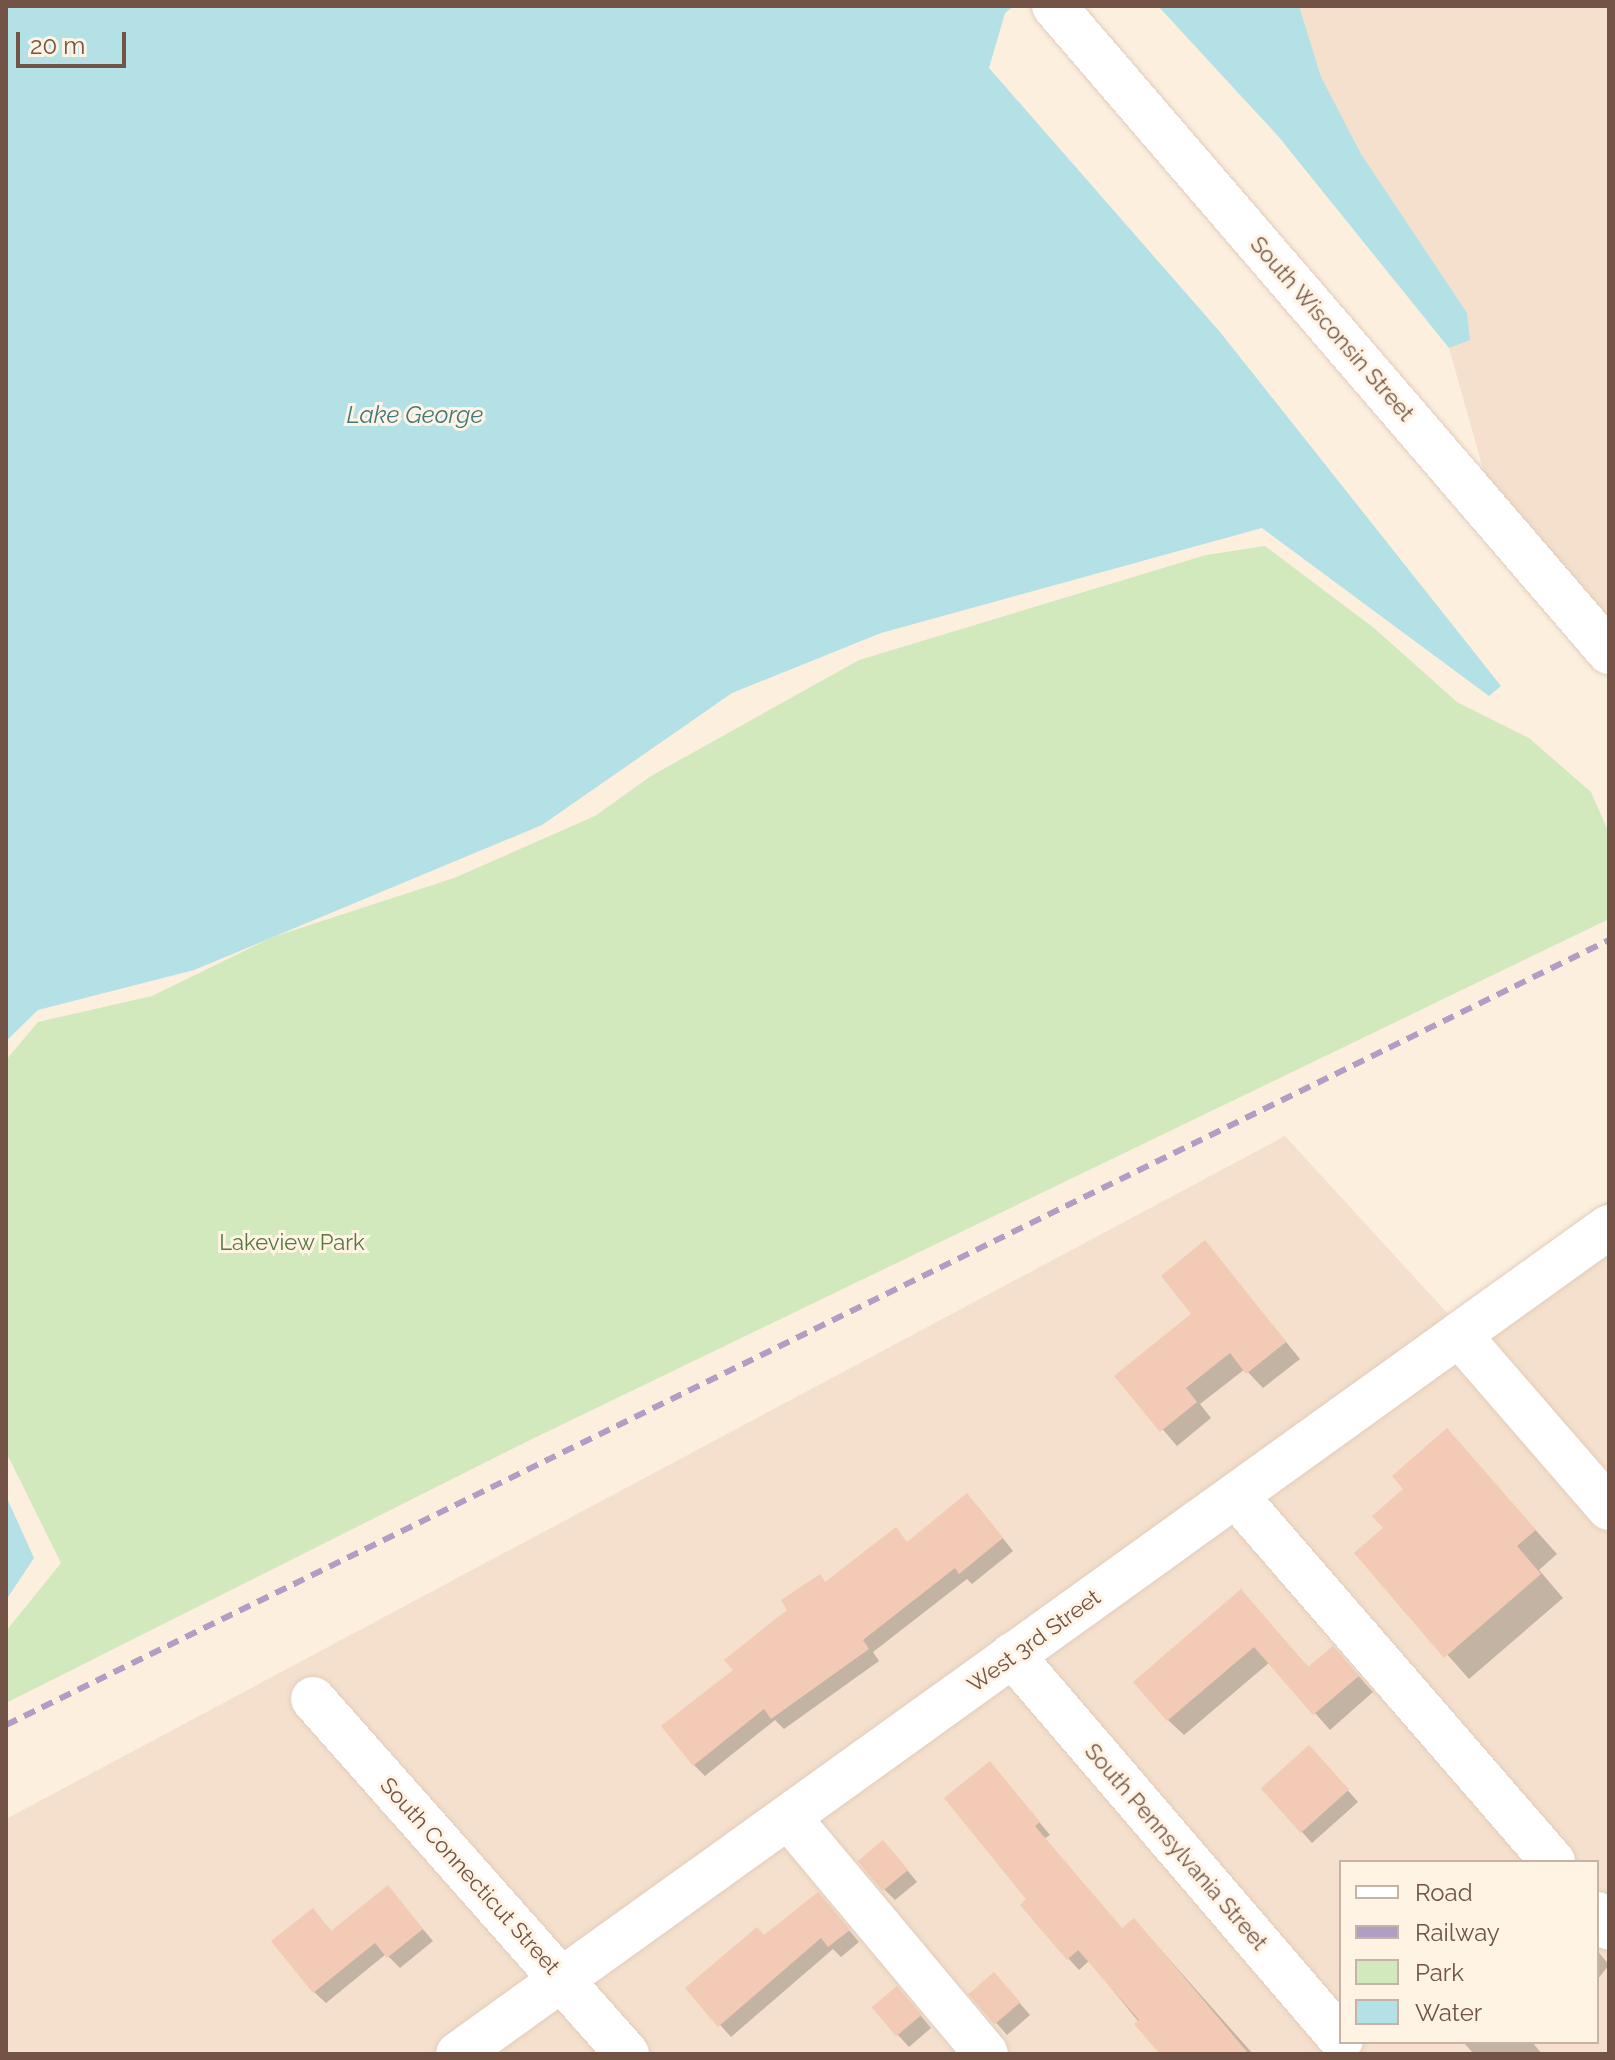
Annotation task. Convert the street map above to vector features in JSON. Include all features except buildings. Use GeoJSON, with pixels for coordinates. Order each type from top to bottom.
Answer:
{"type":"FeatureCollection","features":[{"type":"Feature","properties":{"kind":"street","name":"South Wisconsin Street"},"geometry":{"type":"LineString","coordinates":[[1063,16],[1609,652]]}},
{"type":"Feature","properties":{"kind":"street","name":"West 3rd Street"},"geometry":{"type":"LineString","coordinates":[[458,2054],[1609,1227]]}},
{"type":"Feature","properties":{"kind":"street"},"geometry":{"type":"LineString","coordinates":[[1459,1335],[1609,1508]]}},
{"type":"Feature","properties":{"kind":"street"},"geometry":{"type":"LineString","coordinates":[[1237,1497],[1551,1860]]}},
{"type":"Feature","properties":{"kind":"street","name":"South Pennsylvania Street"},"geometry":{"type":"LineString","coordinates":[[1012,1655],[1339,2036]]}},
{"type":"Feature","properties":{"kind":"street","name":"South Connecticut Street"},"geometry":{"type":"LineString","coordinates":[[313,1699],[627,2054]]}},
{"type":"Feature","properties":{"kind":"street"},"geometry":{"type":"LineString","coordinates":[[789,1818],[986,2054]]}},
{"type":"Feature","properties":{"kind":"shaded area"},"geometry":{"type":"Polygon","coordinates":[[[1230,6],[1609,6],[1609,630],[1487,483],[1449,348],[1230,6]]]}},
{"type":"Feature","properties":{"kind":"shaded area"},"geometry":{"type":"Polygon","coordinates":[[[1285,1136],[1449,1315],[1609,1200],[1609,2054],[6,2054],[6,1819],[1285,1136]]]}},
{"type":"Feature","properties":{"kind":"green space","name":"Lakeview Park"},"geometry":{"type":"Polygon","coordinates":[[[1265,546],[1374,628],[1457,702],[1529,738],[1591,792],[1609,833],[1609,919],[526,1442],[6,1703],[6,1631],[61,1563],[6,1452],[6,1060],[38,1022],[152,996],[273,937],[454,878],[595,816],[651,776],[859,660],[1206,555],[1265,546]]]}},
{"type":"Feature","properties":{"kind":"water","name":"Lake George"},"geometry":{"type":"Polygon","coordinates":[[[6,6],[1014,6],[1005,13],[989,68],[1220,332],[1501,686],[1489,696],[1262,528],[881,633],[732,693],[542,825],[194,970],[38,1010],[6,1041],[6,6]]]}},
{"type":"Feature","properties":{"kind":"water"},"geometry":{"type":"Polygon","coordinates":[[[1158,6],[1299,6],[1321,77],[1361,154],[1467,313],[1470,340],[1449,348],[1278,136],[1158,6]]]}},
{"type":"Feature","properties":{"kind":"water"},"geometry":{"type":"Polygon","coordinates":[[[6,1496],[34,1558],[6,1600],[6,1496]]]}},
{"type":"Feature","properties":{"kind":"railway"},"geometry":{"type":"LineString","coordinates":[[6,1725],[1609,940]]}}]}
